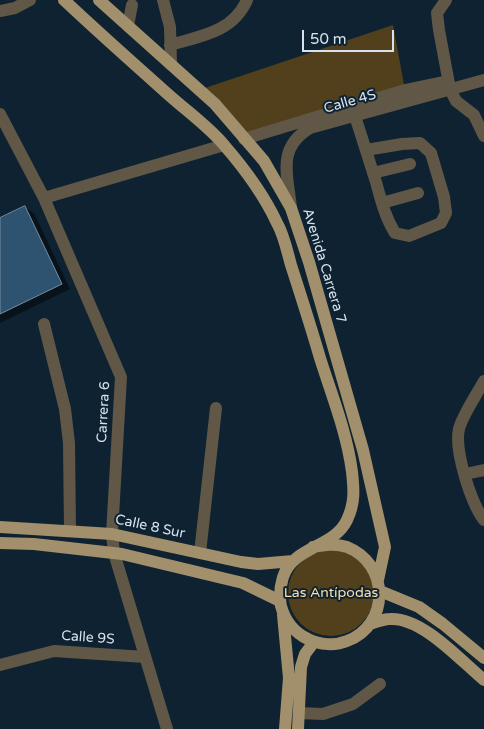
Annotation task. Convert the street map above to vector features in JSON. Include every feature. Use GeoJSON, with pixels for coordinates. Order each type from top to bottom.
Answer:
{"type":"FeatureCollection","features":[{"type":"Feature","properties":{"kind":"main road"},"geometry":{"type":"LineString","coordinates":[[64,0],[224,144],[252,181],[278,224],[347,442],[355,497],[347,522],[334,536],[302,553],[293,561],[284,573],[280,587],[289,678],[285,729]]}},
{"type":"Feature","properties":{"kind":"main road","name":"Avenida Carrera 7"},"geometry":{"type":"LineString","coordinates":[[99,0],[215,104],[264,161],[291,208],[363,450],[385,547],[379,585]]}},
{"type":"Feature","properties":{"kind":"main road","name":"Calle 8 Sur"},"geometry":{"type":"LineString","coordinates":[[0,527],[112,534],[200,554],[258,564],[293,561]]}},
{"type":"Feature","properties":{"kind":"main road"},"geometry":{"type":"LineString","coordinates":[[0,543],[34,544],[114,553],[243,583],[282,607],[289,624],[297,632],[314,642],[329,644],[345,642],[359,635],[370,624],[377,613],[379,585],[371,565],[360,554],[345,546],[329,544],[313,547]]}},
{"type":"Feature","properties":{"kind":"main road"},"geometry":{"type":"LineString","coordinates":[[379,585],[419,607],[483,655]]}},
{"type":"Feature","properties":{"kind":"main road"},"geometry":{"type":"LineString","coordinates":[[370,624],[390,619],[414,624],[434,637],[484,680]]}},
{"type":"Feature","properties":{"kind":"main road"},"geometry":{"type":"LineString","coordinates":[[298,729],[301,667],[305,654],[314,642]]}},
{"type":"Feature","properties":{"kind":"street"},"geometry":{"type":"LineString","coordinates":[[0,11],[15,8],[30,0]]}},
{"type":"Feature","properties":{"kind":"street"},"geometry":{"type":"LineString","coordinates":[[163,0],[170,27],[171,64]]}},
{"type":"Feature","properties":{"kind":"street"},"geometry":{"type":"LineString","coordinates":[[170,45],[208,34],[232,23],[247,0]]}},
{"type":"Feature","properties":{"kind":"street"},"geometry":{"type":"LineString","coordinates":[[446,0],[437,13],[449,85],[456,101],[474,115],[484,136]]}},
{"type":"Feature","properties":{"kind":"street"},"geometry":{"type":"LineString","coordinates":[[128,26],[132,5]]}},
{"type":"Feature","properties":{"kind":"street","name":"Calle 4S"},"geometry":{"type":"LineString","coordinates":[[291,208],[286,162],[291,144],[300,134],[310,128],[355,116],[449,85],[484,71]]}},
{"type":"Feature","properties":{"kind":"street","name":"Calle 4S"},"geometry":{"type":"LineString","coordinates":[[244,138],[405,90],[484,80]]}},
{"type":"Feature","properties":{"kind":"street","name":"Carrera 6"},"geometry":{"type":"LineString","coordinates":[[0,114],[44,198],[121,377],[112,534],[114,553],[167,729]]}},
{"type":"Feature","properties":{"kind":"street"},"geometry":{"type":"LineString","coordinates":[[355,116],[388,222],[395,233],[409,236],[440,223],[446,212],[444,197],[431,153],[420,143],[366,150]]}},
{"type":"Feature","properties":{"kind":"street"},"geometry":{"type":"LineString","coordinates":[[44,198],[224,144]]}},
{"type":"Feature","properties":{"kind":"street"},"geometry":{"type":"LineString","coordinates":[[373,173],[410,164]]}},
{"type":"Feature","properties":{"kind":"street"},"geometry":{"type":"LineString","coordinates":[[382,204],[418,193]]}},
{"type":"Feature","properties":{"kind":"street"},"geometry":{"type":"LineString","coordinates":[[44,324],[65,408],[69,443],[70,531]]}},
{"type":"Feature","properties":{"kind":"street"},"geometry":{"type":"LineString","coordinates":[[484,381],[459,427],[457,445],[473,501],[484,520]]}},
{"type":"Feature","properties":{"kind":"street"},"geometry":{"type":"LineString","coordinates":[[200,554],[216,408]]}},
{"type":"Feature","properties":{"kind":"street"},"geometry":{"type":"LineString","coordinates":[[465,474],[484,470]]}},
{"type":"Feature","properties":{"kind":"street","name":"Calle 9S"},"geometry":{"type":"LineString","coordinates":[[0,665],[54,651],[145,657]]}},
{"type":"Feature","properties":{"kind":"street"},"geometry":{"type":"LineString","coordinates":[[299,713],[323,714],[353,704],[380,684]]}},
{"type":"Feature","properties":{"kind":"green space"},"geometry":{"type":"Polygon","coordinates":[[[393,25],[405,90],[244,139],[199,90],[393,25]]]}},
{"type":"Feature","properties":{"kind":"green space","name":"Las Antípodas"},"geometry":{"type":"Polygon","coordinates":[[[323,550],[339,550],[348,553],[362,562],[371,576],[374,593],[371,610],[362,624],[348,633],[339,636],[323,636],[307,629],[295,617],[288,601],[288,585],[295,569],[307,557],[323,550]]]}},
{"type":"Feature","properties":{"kind":"building"},"geometry":{"type":"Polygon","coordinates":[[[25,206],[62,284],[0,314],[0,218],[25,206]]]}}]}
